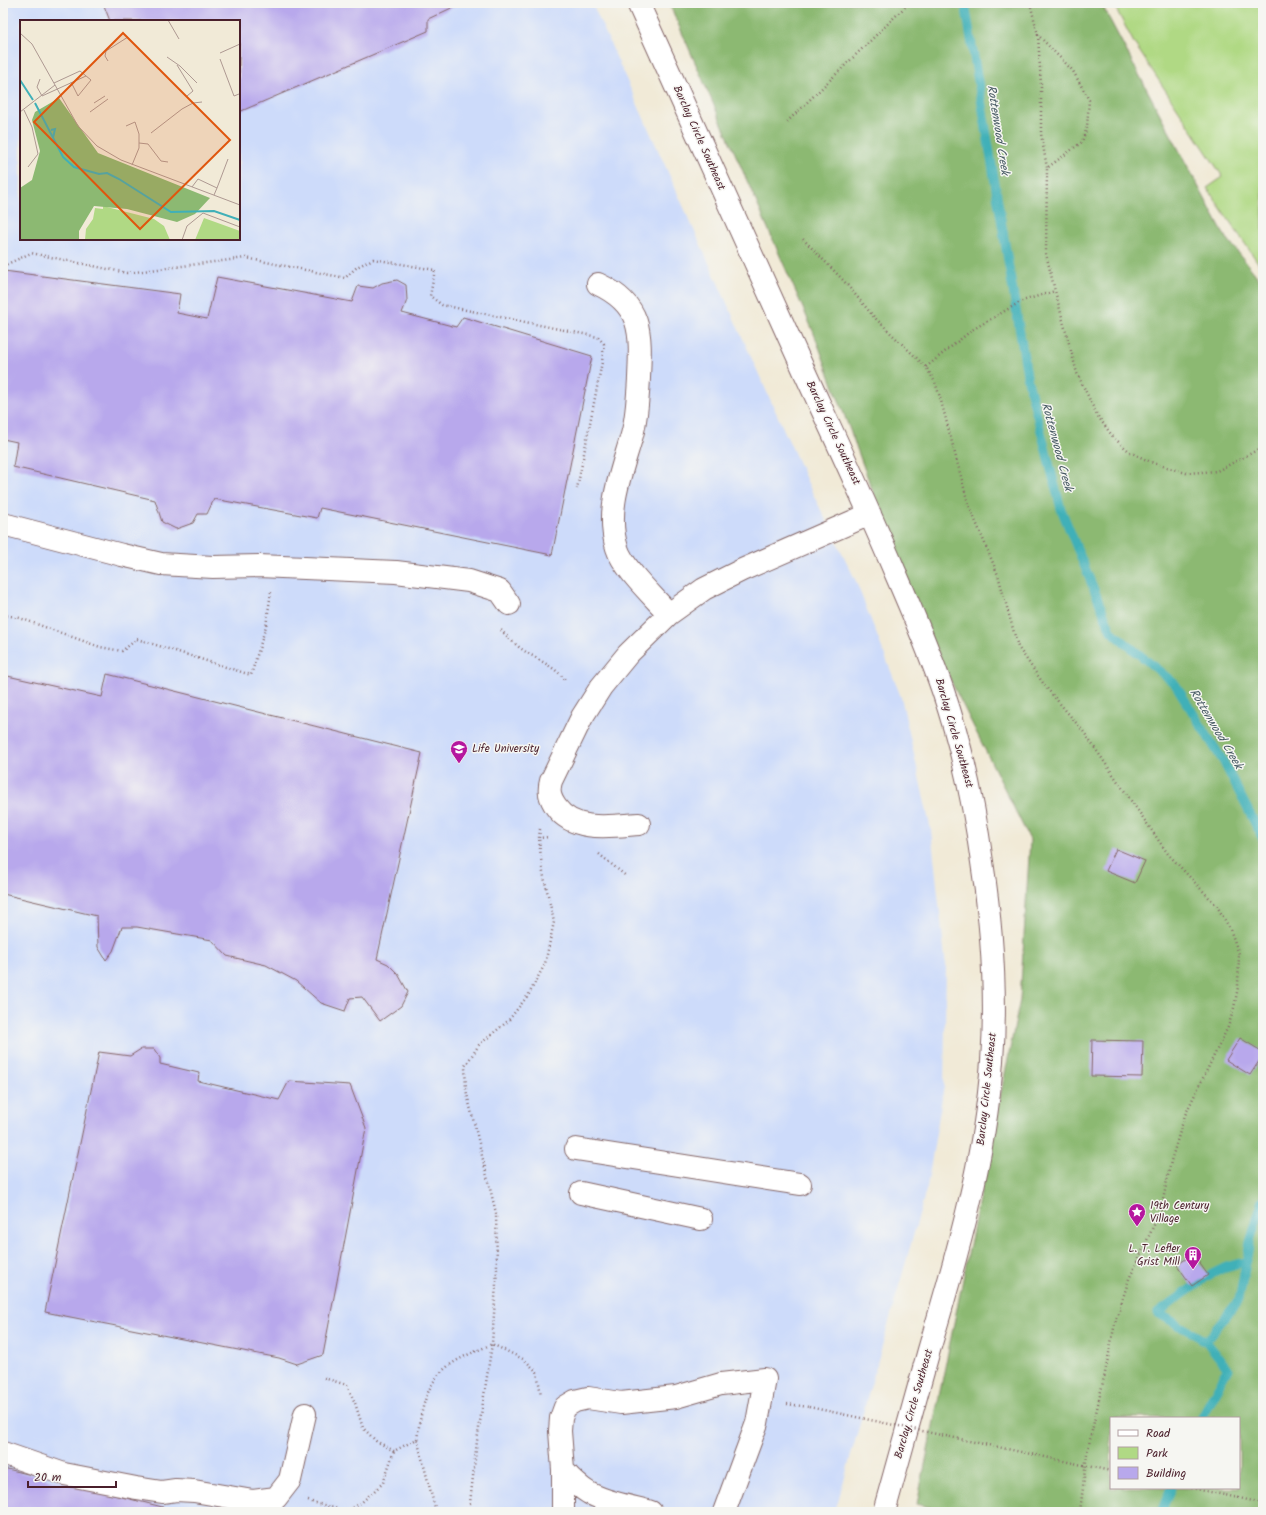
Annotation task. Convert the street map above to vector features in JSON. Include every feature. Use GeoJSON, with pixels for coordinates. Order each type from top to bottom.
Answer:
{"type":"FeatureCollection","features":[{"type":"Feature","properties":{"kind":"street","name":"Barclay Circle Southeast"},"geometry":{"type":"LineString","coordinates":[[638,3],[870,514],[918,624],[954,725],[972,799],[987,896],[993,955],[994,1008],[992,1061],[986,1119],[977,1173],[954,1264],[884,1512]]}},
{"type":"Feature","properties":{"kind":"street"},"geometry":{"type":"LineString","coordinates":[[598,284],[620,296],[630,309],[637,322],[640,351],[637,400],[632,433],[616,496],[613,515],[613,531],[622,561],[668,614]]}},
{"type":"Feature","properties":{"kind":"street"},"geometry":{"type":"LineString","coordinates":[[639,824],[606,826],[582,825],[563,815],[550,797],[549,789],[551,781],[582,717],[601,687],[628,654],[668,614],[704,589],[742,570],[870,514]]}},
{"type":"Feature","properties":{"kind":"street"},"geometry":{"type":"LineString","coordinates":[[3,524],[161,564],[214,567],[259,566],[396,572],[469,581],[500,592],[509,604]]}},
{"type":"Feature","properties":{"kind":"street"},"geometry":{"type":"LineString","coordinates":[[576,1149],[800,1184]]}},
{"type":"Feature","properties":{"kind":"street"},"geometry":{"type":"LineString","coordinates":[[580,1192],[701,1219]]}},
{"type":"Feature","properties":{"kind":"street"},"geometry":{"type":"LineString","coordinates":[[563,1512],[563,1470],[560,1431],[561,1418],[565,1407],[574,1401],[588,1398],[620,1403],[676,1397],[721,1384],[765,1379],[757,1423],[724,1512]]}},
{"type":"Feature","properties":{"kind":"street"},"geometry":{"type":"LineString","coordinates":[[3,1453],[64,1474],[162,1492],[176,1490],[194,1491],[253,1502],[276,1498],[290,1480],[305,1414]]}},
{"type":"Feature","properties":{"kind":"street"},"geometry":{"type":"LineString","coordinates":[[563,1470],[577,1485],[590,1494],[651,1512]]}},
{"type":"Feature","properties":{"kind":"path"},"geometry":{"type":"LineString","coordinates":[[787,122],[909,3]]}},
{"type":"Feature","properties":{"kind":"path"},"geometry":{"type":"LineString","coordinates":[[1030,3],[1038,35],[1041,85],[1041,134],[1047,168],[1046,254],[1077,373],[1097,415],[1113,437],[1130,452],[1153,463],[1186,473],[1217,471],[1263,447]]}},
{"type":"Feature","properties":{"kind":"path"},"geometry":{"type":"LineString","coordinates":[[1038,35],[1073,71],[1089,100],[1087,127],[1082,142],[1047,168]]}},
{"type":"Feature","properties":{"kind":"path"},"geometry":{"type":"LineString","coordinates":[[803,239],[843,280],[874,317],[926,367],[940,397],[968,503],[998,575],[1018,647],[1045,686],[1083,731],[1168,854],[1217,906],[1230,930],[1239,954],[1238,987],[1234,1008],[1228,1026],[1185,1115],[1171,1161],[1161,1210],[1129,1279],[1115,1323],[1087,1453],[1080,1512]]}},
{"type":"Feature","properties":{"kind":"path"},"geometry":{"type":"LineString","coordinates":[[3,266],[31,253],[127,273],[246,258],[345,278],[357,267],[373,259],[435,270],[430,296],[442,305],[598,337],[604,344],[602,362],[576,489]]}},
{"type":"Feature","properties":{"kind":"path"},"geometry":{"type":"LineString","coordinates":[[926,367],[972,330],[1022,301],[1055,291]]}},
{"type":"Feature","properties":{"kind":"path"},"geometry":{"type":"LineString","coordinates":[[3,615],[17,617],[100,647],[122,651],[138,639],[251,675],[266,626],[274,567]]}},
{"type":"Feature","properties":{"kind":"path"},"geometry":{"type":"LineString","coordinates":[[531,655],[558,670],[565,680]]}},
{"type":"Feature","properties":{"kind":"path"},"geometry":{"type":"LineString","coordinates":[[469,1512],[477,1441],[492,1344],[497,1269],[496,1213],[466,1090],[465,1066],[478,1045],[513,1016],[529,994],[545,964],[554,922],[542,868],[539,838]]}},
{"type":"Feature","properties":{"kind":"path"},"geometry":{"type":"LineString","coordinates":[[492,1344],[525,1360],[538,1372],[541,1399]]}},
{"type":"Feature","properties":{"kind":"path"},"geometry":{"type":"LineString","coordinates":[[436,1512],[417,1439],[421,1413],[431,1384],[447,1366],[492,1344]]}},
{"type":"Feature","properties":{"kind":"path"},"geometry":{"type":"LineString","coordinates":[[324,1378],[347,1385],[355,1403],[363,1428],[376,1441],[394,1451]]}},
{"type":"Feature","properties":{"kind":"path"},"geometry":{"type":"LineString","coordinates":[[808,1407],[1110,1471]]}},
{"type":"Feature","properties":{"kind":"path"},"geometry":{"type":"LineString","coordinates":[[301,1500],[346,1511],[362,1502],[383,1483],[394,1451],[417,1439]]}},
{"type":"Feature","properties":{"kind":"path"},"geometry":{"type":"LineString","coordinates":[[1196,1489],[1263,1503]]}},
{"type":"Feature","properties":{"kind":"shaded area","name":"Life University"},"geometry":{"type":"Polygon","coordinates":[[[3,3],[592,3],[810,488],[855,579],[901,697],[931,830],[946,968],[944,1086],[927,1187],[835,1512],[3,1512],[3,3]]]}},
{"type":"Feature","properties":{"kind":"green space"},"geometry":{"type":"Polygon","coordinates":[[[669,3],[1101,3],[1223,233],[1263,284],[1263,1512],[948,1512],[917,1504],[1020,1000],[1030,840],[922,623],[813,331],[669,3]]]}},
{"type":"Feature","properties":{"kind":"green space"},"geometry":{"type":"Polygon","coordinates":[[[1113,3],[1263,3],[1263,270],[1207,188],[1223,177],[1134,43],[1113,3]]]}},
{"type":"Feature","properties":{"kind":"building"},"geometry":{"type":"Polygon","coordinates":[[[103,3],[462,3],[428,19],[428,31],[240,112],[240,20],[110,20],[103,3]]]}},
{"type":"Feature","properties":{"kind":"building"},"geometry":{"type":"Polygon","coordinates":[[[4,271],[180,294],[177,313],[207,319],[217,277],[352,302],[358,286],[373,288],[382,283],[397,280],[406,285],[407,300],[402,313],[456,327],[463,317],[592,356],[552,555],[320,508],[317,518],[214,499],[207,514],[198,514],[193,523],[176,529],[162,522],[155,500],[13,467],[17,442],[3,439],[4,271]]]}},
{"type":"Feature","properties":{"kind":"building"},"geometry":{"type":"Polygon","coordinates":[[[107,674],[422,753],[377,959],[388,964],[398,974],[408,992],[401,1006],[380,1021],[362,997],[350,998],[345,1011],[321,1003],[296,981],[266,965],[227,956],[212,940],[137,927],[122,927],[113,951],[106,960],[98,947],[97,916],[3,894],[3,675],[102,697],[107,674]]]}},
{"type":"Feature","properties":{"kind":"building"},"geometry":{"type":"Polygon","coordinates":[[[1116,849],[1145,861],[1135,883],[1106,871],[1116,849]]]}},
{"type":"Feature","properties":{"kind":"building"},"geometry":{"type":"Polygon","coordinates":[[[1240,1038],[1263,1052],[1263,1055],[1250,1075],[1226,1060],[1240,1038]]]}},
{"type":"Feature","properties":{"kind":"building"},"geometry":{"type":"Polygon","coordinates":[[[1092,1040],[1143,1041],[1142,1077],[1091,1076],[1092,1040]]]}},
{"type":"Feature","properties":{"kind":"building"},"geometry":{"type":"Polygon","coordinates":[[[141,1049],[154,1049],[160,1058],[160,1064],[199,1073],[198,1081],[279,1100],[289,1081],[350,1085],[366,1128],[323,1355],[297,1364],[279,1358],[45,1312],[99,1052],[130,1056],[141,1049]]]}},
{"type":"Feature","properties":{"kind":"building","name":"L. T. Lefler Grist Mill"},"geometry":{"type":"Polygon","coordinates":[[[1193,1254],[1208,1275],[1192,1286],[1177,1265],[1193,1254]]]}},
{"type":"Feature","properties":{"kind":"building"},"geometry":{"type":"Polygon","coordinates":[[[3,1468],[179,1511],[3,1512],[3,1468]]]}},
{"type":"Feature","properties":{"kind":"waterway","name":"Rottenwood Creek"},"geometry":{"type":"LineString","coordinates":[[965,3],[1028,381],[1061,509],[1111,631],[1175,684],[1223,761],[1263,839]]}},
{"type":"Feature","properties":{"kind":"waterway","name":"Rottenwood Creek"},"geometry":{"type":"LineString","coordinates":[[1202,1417],[1228,1369],[1206,1341],[1239,1300],[1250,1242],[1263,1200]]}},
{"type":"Feature","properties":{"kind":"waterway"},"geometry":{"type":"LineString","coordinates":[[1206,1341],[1158,1313],[1208,1276],[1226,1267],[1247,1261]]}},
{"type":"Feature","properties":{"kind":"waterway","name":"Rottenwood Creek"},"geometry":{"type":"LineString","coordinates":[[1161,1512],[1171,1489]]}},
{"type":"Feature","properties":{"kind":"place","name":"Life University"},"geometry":{"type":"Point","coordinates":[459,764]}},
{"type":"Feature","properties":{"kind":"place","name":"19th Century Village"},"geometry":{"type":"Point","coordinates":[1137,1227]}},
{"type":"Feature","properties":{"kind":"place","name":"L. T. Lefler Grist Mill"},"geometry":{"type":"Point","coordinates":[1193,1270]}}]}
